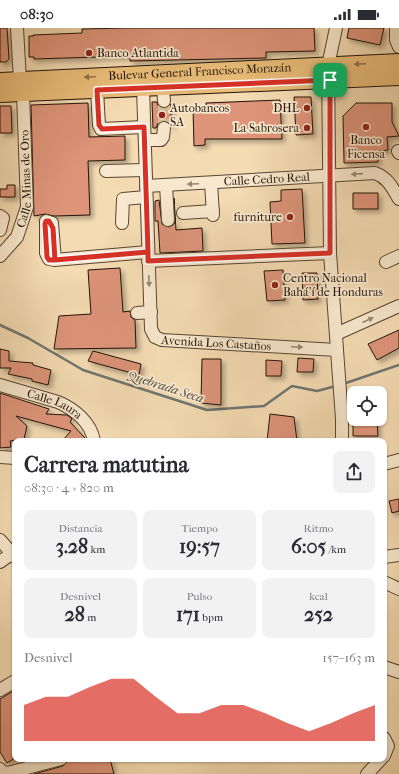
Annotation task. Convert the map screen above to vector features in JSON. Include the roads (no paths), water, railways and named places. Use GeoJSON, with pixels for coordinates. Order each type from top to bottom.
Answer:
{"type":"FeatureCollection","features":[{"type":"Feature","properties":{"kind":"main road","name":"Bulevar General Francisco Morazán"},"geometry":{"type":"LineString","coordinates":[[0,81],[21,87],[97,90],[143,88],[163,94],[329,73],[399,62]]}},
{"type":"Feature","properties":{"kind":"main road","name":"Bulevar General Francisco Morazán"},"geometry":{"type":"LineString","coordinates":[[0,94],[21,87],[329,73],[399,77]]}},
{"type":"Feature","properties":{"kind":"street","name":"Calle Minas de Oro"},"geometry":{"type":"LineString","coordinates":[[0,256],[17,237],[27,207],[17,28]]}},
{"type":"Feature","properties":{"kind":"street"},"geometry":{"type":"LineString","coordinates":[[336,28],[329,73],[330,253],[340,385],[342,438]]}},
{"type":"Feature","properties":{"kind":"street"},"geometry":{"type":"LineString","coordinates":[[396,28],[396,40],[399,47]]}},
{"type":"Feature","properties":{"kind":"street","name":"Avenida Los Castaños"},"geometry":{"type":"LineString","coordinates":[[143,88],[151,328],[154,337],[162,340],[337,350]]}},
{"type":"Feature","properties":{"kind":"street"},"geometry":{"type":"LineString","coordinates":[[97,90],[99,125],[102,129],[144,127]]}},
{"type":"Feature","properties":{"kind":"street"},"geometry":{"type":"LineString","coordinates":[[145,140],[161,140],[163,137],[164,128]]}},
{"type":"Feature","properties":{"kind":"street"},"geometry":{"type":"LineString","coordinates":[[106,171],[145,170]]}},
{"type":"Feature","properties":{"kind":"street","name":"Calle Cedro Real"},"geometry":{"type":"LineString","coordinates":[[122,223],[123,199],[166,185],[375,173],[383,176],[390,182],[399,199]]}},
{"type":"Feature","properties":{"kind":"street"},"geometry":{"type":"LineString","coordinates":[[183,212],[213,213],[211,183]]}},
{"type":"Feature","properties":{"kind":"street"},"geometry":{"type":"LineString","coordinates":[[166,185],[168,220]]}},
{"type":"Feature","properties":{"kind":"street"},"geometry":{"type":"LineString","coordinates":[[0,216],[3,218],[3,222],[0,230]]}},
{"type":"Feature","properties":{"kind":"street"},"geometry":{"type":"LineString","coordinates":[[0,234],[13,242]]}},
{"type":"Feature","properties":{"kind":"street"},"geometry":{"type":"LineString","coordinates":[[55,260],[330,253]]}},
{"type":"Feature","properties":{"kind":"street"},"geometry":{"type":"LineString","coordinates":[[386,262],[399,256]]}},
{"type":"Feature","properties":{"kind":"street"},"geometry":{"type":"LineString","coordinates":[[336,334],[399,306]]}},
{"type":"Feature","properties":{"kind":"street"},"geometry":{"type":"LineString","coordinates":[[137,313],[151,312]]}},
{"type":"Feature","properties":{"kind":"street","name":"Calle Laura"},"geometry":{"type":"LineString","coordinates":[[0,385],[67,406],[82,419],[88,427],[93,438]]}},
{"type":"Feature","properties":{"kind":"street"},"geometry":{"type":"LineString","coordinates":[[0,457],[12,458]]}},
{"type":"Feature","properties":{"kind":"street"},"geometry":{"type":"LineString","coordinates":[[387,463],[399,460]]}},
{"type":"Feature","properties":{"kind":"street"},"geometry":{"type":"LineString","coordinates":[[0,540],[12,554]]}},
{"type":"Feature","properties":{"kind":"street"},"geometry":{"type":"LineString","coordinates":[[387,557],[399,555]]}},
{"type":"Feature","properties":{"kind":"street"},"geometry":{"type":"LineString","coordinates":[[0,562],[12,556]]}},
{"type":"Feature","properties":{"kind":"street"},"geometry":{"type":"LineString","coordinates":[[387,583],[399,589]]}},
{"type":"Feature","properties":{"kind":"street"},"geometry":{"type":"LineString","coordinates":[[387,668],[399,672]]}},
{"type":"Feature","properties":{"kind":"street"},"geometry":{"type":"LineString","coordinates":[[0,690],[12,683]]}},
{"type":"Feature","properties":{"kind":"street"},"geometry":{"type":"LineString","coordinates":[[0,769],[2,772],[8,773],[50,762]]}},
{"type":"Feature","properties":{"kind":"street"},"geometry":{"type":"LineString","coordinates":[[367,774],[378,762]]}},
{"type":"Feature","properties":{"kind":"waterway","name":"Quebrada Seca"},"geometry":{"type":"LineString","coordinates":[[0,325],[28,338],[83,370],[207,410],[264,406],[292,386],[317,391],[336,386]]}},
{"type":"Feature","properties":{"kind":"waterway","name":"Quebrada Seca"},"geometry":{"type":"LineString","coordinates":[[343,384],[399,365]]}},
{"type":"Feature","properties":{"kind":"tunnel"},"geometry":{"type":"LineString","coordinates":[[164,101],[164,128]]}},
{"type":"Feature","properties":{"kind":"place","name":"Banco Atlantida"},"geometry":{"type":"Point","coordinates":[89,53]}},
{"type":"Feature","properties":{"kind":"place","name":"DHL"},"geometry":{"type":"Point","coordinates":[307,108]}},
{"type":"Feature","properties":{"kind":"place","name":"Autobancos SA"},"geometry":{"type":"Point","coordinates":[162,115]}},
{"type":"Feature","properties":{"kind":"place","name":"Banco Ficensa"},"geometry":{"type":"Point","coordinates":[366,127]}},
{"type":"Feature","properties":{"kind":"place","name":"La Sabrosera"},"geometry":{"type":"Point","coordinates":[307,128]}},
{"type":"Feature","properties":{"kind":"place","name":"furniture"},"geometry":{"type":"Point","coordinates":[290,217]}},
{"type":"Feature","properties":{"kind":"place","name":"Centro Nacional Bahá'í de Honduras"},"geometry":{"type":"Point","coordinates":[275,285]}}]}
